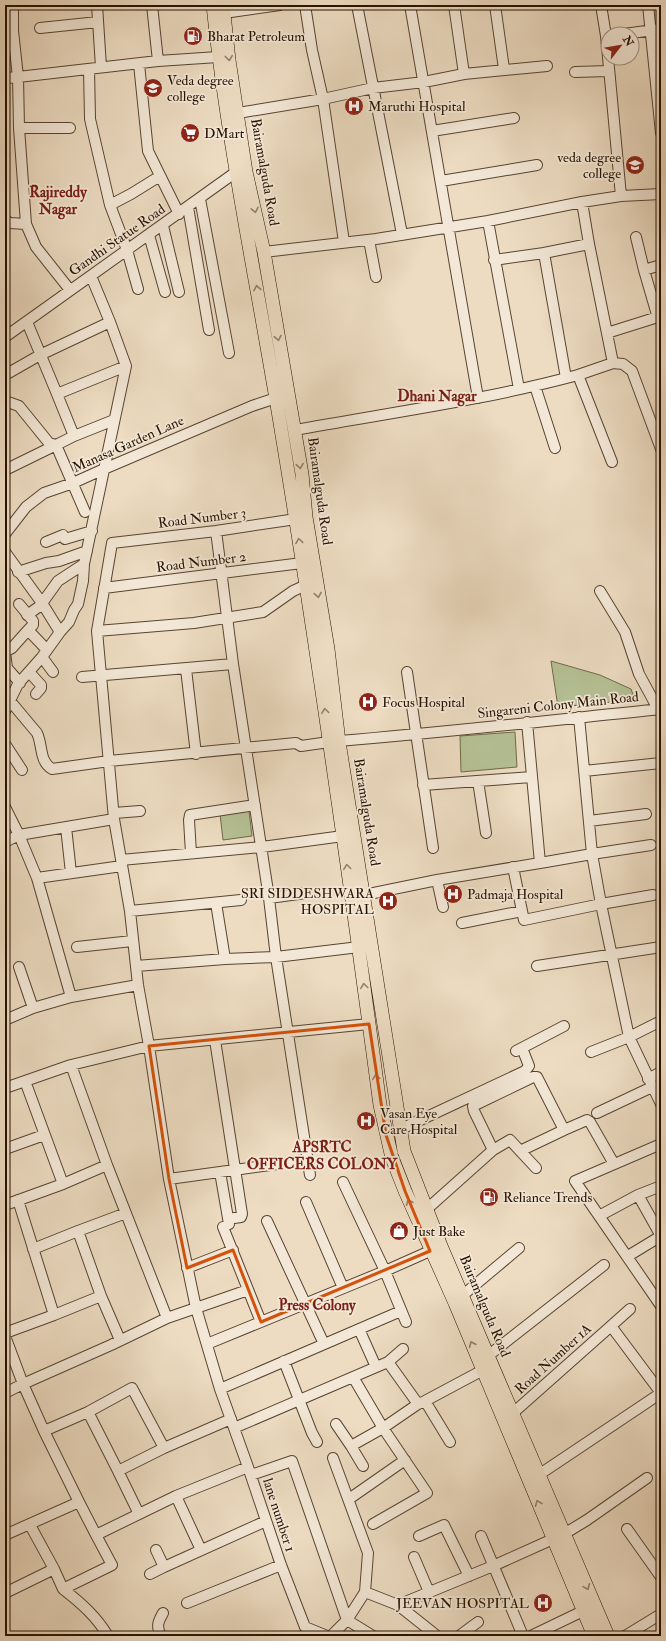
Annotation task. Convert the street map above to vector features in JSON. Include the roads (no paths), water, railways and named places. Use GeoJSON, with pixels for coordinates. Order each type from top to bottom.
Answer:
{"type":"FeatureCollection","features":[{"type":"Feature","properties":{"kind":"main road","name":"Bairamalguda Road"},"geometry":{"type":"LineString","coordinates":[[213,5],[218,57],[241,172],[302,563],[332,739],[364,895],[399,1130],[397,1149],[405,1191],[430,1251],[455,1303],[483,1370],[573,1571],[610,1636]]}},
{"type":"Feature","properties":{"kind":"main road","name":"Bairamalguda Road"},"geometry":{"type":"LineString","coordinates":[[224,9],[229,60],[238,113],[241,172],[264,252],[295,430],[302,474],[306,517],[328,649],[332,739],[343,836],[380,1105],[397,1149],[427,1209],[540,1474],[559,1537]]}},
{"type":"Feature","properties":{"kind":"main road","name":"Bairamalguda Road"},"geometry":{"type":"LineString","coordinates":[[573,1571],[583,1611],[594,1636]]}},
{"type":"Feature","properties":{"kind":"street"},"geometry":{"type":"LineString","coordinates":[[13,5],[9,31],[18,77],[19,128],[26,224],[36,247],[70,290]]}},
{"type":"Feature","properties":{"kind":"street"},"geometry":{"type":"LineString","coordinates":[[97,5],[101,67]]}},
{"type":"Feature","properties":{"kind":"street"},"geometry":{"type":"LineString","coordinates":[[152,5],[158,61]]}},
{"type":"Feature","properties":{"kind":"street"},"geometry":{"type":"LineString","coordinates":[[224,9],[280,5]]}},
{"type":"Feature","properties":{"kind":"street"},"geometry":{"type":"LineString","coordinates":[[306,5],[312,50],[323,98],[344,242]]}},
{"type":"Feature","properties":{"kind":"street"},"geometry":{"type":"LineString","coordinates":[[357,5],[402,234]]}},
{"type":"Feature","properties":{"kind":"street"},"geometry":{"type":"LineString","coordinates":[[410,5],[478,398]]}},
{"type":"Feature","properties":{"kind":"street"},"geometry":{"type":"LineString","coordinates":[[454,5],[464,74]]}},
{"type":"Feature","properties":{"kind":"street"},"geometry":{"type":"LineString","coordinates":[[495,5],[504,69]]}},
{"type":"Feature","properties":{"kind":"street"},"geometry":{"type":"LineString","coordinates":[[601,5],[605,26]]}},
{"type":"Feature","properties":{"kind":"street"},"geometry":{"type":"LineString","coordinates":[[648,5],[650,31],[658,76],[661,133]]}},
{"type":"Feature","properties":{"kind":"street"},"geometry":{"type":"LineString","coordinates":[[40,28],[98,22]]}},
{"type":"Feature","properties":{"kind":"street"},"geometry":{"type":"LineString","coordinates":[[640,32],[661,30]]}},
{"type":"Feature","properties":{"kind":"street"},"geometry":{"type":"LineString","coordinates":[[5,78],[158,61],[218,57]]}},
{"type":"Feature","properties":{"kind":"street"},"geometry":{"type":"LineString","coordinates":[[139,64],[148,151],[179,214]]}},
{"type":"Feature","properties":{"kind":"street"},"geometry":{"type":"LineString","coordinates":[[238,113],[373,88],[424,82],[464,74],[547,66]]}},
{"type":"Feature","properties":{"kind":"street"},"geometry":{"type":"LineString","coordinates":[[609,66],[620,196]]}},
{"type":"Feature","properties":{"kind":"street"},"geometry":{"type":"LineString","coordinates":[[89,69],[90,119],[110,205],[127,250],[138,289]]}},
{"type":"Feature","properties":{"kind":"street"},"geometry":{"type":"LineString","coordinates":[[575,72],[609,71]]}},
{"type":"Feature","properties":{"kind":"street"},"geometry":{"type":"LineString","coordinates":[[432,131],[514,118]]}},
{"type":"Feature","properties":{"kind":"street"},"geometry":{"type":"LineString","coordinates":[[19,128],[70,128]]}},
{"type":"Feature","properties":{"kind":"street"},"geometry":{"type":"LineString","coordinates":[[441,181],[537,164]]}},
{"type":"Feature","properties":{"kind":"street","name":"Gandhi Statue Road"},"geometry":{"type":"LineString","coordinates":[[5,337],[188,207],[241,172]]}},
{"type":"Feature","properties":{"kind":"street"},"geometry":{"type":"LineString","coordinates":[[110,205],[160,176]]}},
{"type":"Feature","properties":{"kind":"street"},"geometry":{"type":"LineString","coordinates":[[264,252],[370,240],[449,226],[488,222],[582,202],[620,196],[661,194]]}},
{"type":"Feature","properties":{"kind":"street"},"geometry":{"type":"LineString","coordinates":[[200,199],[229,353]]}},
{"type":"Feature","properties":{"kind":"street"},"geometry":{"type":"LineString","coordinates":[[582,202],[613,363]]}},
{"type":"Feature","properties":{"kind":"street"},"geometry":{"type":"LineString","coordinates":[[188,207],[209,330]]}},
{"type":"Feature","properties":{"kind":"street"},"geometry":{"type":"LineString","coordinates":[[5,220],[10,223],[26,224]]}},
{"type":"Feature","properties":{"kind":"street"},"geometry":{"type":"LineString","coordinates":[[488,222],[519,389]]}},
{"type":"Feature","properties":{"kind":"street"},"geometry":{"type":"LineString","coordinates":[[163,226],[179,292]]}},
{"type":"Feature","properties":{"kind":"street"},"geometry":{"type":"LineString","coordinates":[[149,235],[165,292]]}},
{"type":"Feature","properties":{"kind":"street"},"geometry":{"type":"LineString","coordinates":[[607,333],[659,317],[644,270],[636,237]]}},
{"type":"Feature","properties":{"kind":"street"},"geometry":{"type":"LineString","coordinates":[[370,240],[376,277]]}},
{"type":"Feature","properties":{"kind":"street"},"geometry":{"type":"LineString","coordinates":[[494,260],[544,253],[589,244]]}},
{"type":"Feature","properties":{"kind":"street"},"geometry":{"type":"LineString","coordinates":[[544,253],[566,378]]}},
{"type":"Feature","properties":{"kind":"street"},"geometry":{"type":"LineString","coordinates":[[644,270],[661,265]]}},
{"type":"Feature","properties":{"kind":"street"},"geometry":{"type":"LineString","coordinates":[[5,711],[20,683],[69,622],[78,604],[83,581],[84,564],[126,366],[91,276]]}},
{"type":"Feature","properties":{"kind":"street"},"geometry":{"type":"LineString","coordinates":[[27,322],[74,436]]}},
{"type":"Feature","properties":{"kind":"street"},"geometry":{"type":"LineString","coordinates":[[5,375],[40,355],[110,322]]}},
{"type":"Feature","properties":{"kind":"street"},"geometry":{"type":"LineString","coordinates":[[295,430],[478,398],[535,386],[578,375],[613,363],[623,364],[632,371],[661,449]]}},
{"type":"Feature","properties":{"kind":"street"},"geometry":{"type":"LineString","coordinates":[[56,394],[126,366]]}},
{"type":"Feature","properties":{"kind":"street"},"geometry":{"type":"LineString","coordinates":[[578,375],[612,462]]}},
{"type":"Feature","properties":{"kind":"street"},"geometry":{"type":"LineString","coordinates":[[535,386],[555,448]]}},
{"type":"Feature","properties":{"kind":"street","name":"Manasa Garden Lane"},"geometry":{"type":"LineString","coordinates":[[5,534],[26,507],[44,494],[252,406],[276,398]]}},
{"type":"Feature","properties":{"kind":"street"},"geometry":{"type":"LineString","coordinates":[[5,401],[19,406],[49,443],[56,445],[85,512]]}},
{"type":"Feature","properties":{"kind":"street"},"geometry":{"type":"LineString","coordinates":[[5,470],[74,436],[114,420]]}},
{"type":"Feature","properties":{"kind":"street","name":"Road Number 3"},"geometry":{"type":"LineString","coordinates":[[112,543],[216,531],[296,519]]}},
{"type":"Feature","properties":{"kind":"street"},"geometry":{"type":"LineString","coordinates":[[46,542],[63,535],[65,539],[92,531]]}},
{"type":"Feature","properties":{"kind":"street"},"geometry":{"type":"LineString","coordinates":[[216,531],[233,664],[270,898],[276,957],[310,1176]]}},
{"type":"Feature","properties":{"kind":"street","name":"lane number 1"},"geometry":{"type":"LineString","coordinates":[[112,543],[97,631],[114,816],[130,911],[132,941],[138,985],[149,1046],[169,1179],[196,1308],[232,1424],[250,1471],[281,1565],[304,1627],[327,1636]]}},
{"type":"Feature","properties":{"kind":"street"},"geometry":{"type":"LineString","coordinates":[[18,572],[46,563],[59,562],[87,550]]}},
{"type":"Feature","properties":{"kind":"street"},"geometry":{"type":"LineString","coordinates":[[5,552],[18,572],[42,603],[60,632]]}},
{"type":"Feature","properties":{"kind":"street","name":"Road Number 2"},"geometry":{"type":"LineString","coordinates":[[104,588],[302,563]]}},
{"type":"Feature","properties":{"kind":"street"},"geometry":{"type":"LineString","coordinates":[[28,615],[42,603],[58,581],[84,564]]}},
{"type":"Feature","properties":{"kind":"street"},"geometry":{"type":"LineString","coordinates":[[97,631],[228,618],[263,612],[293,591],[306,585]]}},
{"type":"Feature","properties":{"kind":"street"},"geometry":{"type":"LineString","coordinates":[[600,591],[624,632],[639,674],[660,709]]}},
{"type":"Feature","properties":{"kind":"street"},"geometry":{"type":"LineString","coordinates":[[19,604],[33,623],[12,648],[5,652],[7,668],[20,683]]}},
{"type":"Feature","properties":{"kind":"street"},"geometry":{"type":"LineString","coordinates":[[28,630],[44,654],[53,672]]}},
{"type":"Feature","properties":{"kind":"street"},"geometry":{"type":"LineString","coordinates":[[82,677],[233,664]]}},
{"type":"Feature","properties":{"kind":"street"},"geometry":{"type":"LineString","coordinates":[[186,669],[196,754]]}},
{"type":"Feature","properties":{"kind":"street"},"geometry":{"type":"LineString","coordinates":[[29,672],[41,685],[41,688],[36,694]]}},
{"type":"Feature","properties":{"kind":"street"},"geometry":{"type":"LineString","coordinates":[[407,672],[433,848]]}},
{"type":"Feature","properties":{"kind":"street","name":"Singareni Colony Main Road"},"geometry":{"type":"LineString","coordinates":[[11,702],[37,734],[40,739],[41,754],[45,764],[52,769],[109,761],[196,754],[296,743],[301,746],[332,739],[416,735],[660,709]]}},
{"type":"Feature","properties":{"kind":"street"},"geometry":{"type":"LineString","coordinates":[[578,717],[592,854],[629,1037],[661,1104]]}},
{"type":"Feature","properties":{"kind":"street"},"geometry":{"type":"LineString","coordinates":[[527,722],[540,863]]}},
{"type":"Feature","properties":{"kind":"street"},"geometry":{"type":"LineString","coordinates":[[5,744],[22,770]]}},
{"type":"Feature","properties":{"kind":"street"},"geometry":{"type":"LineString","coordinates":[[584,772],[661,763]]}},
{"type":"Feature","properties":{"kind":"street"},"geometry":{"type":"LineString","coordinates":[[423,786],[532,777]]}},
{"type":"Feature","properties":{"kind":"street"},"geometry":{"type":"LineString","coordinates":[[478,781],[486,833]]}},
{"type":"Feature","properties":{"kind":"street"},"geometry":{"type":"LineString","coordinates":[[191,853],[190,815],[255,805]]}},
{"type":"Feature","properties":{"kind":"street"},"geometry":{"type":"LineString","coordinates":[[5,807],[19,835],[37,878],[71,997]]}},
{"type":"Feature","properties":{"kind":"street"},"geometry":{"type":"LineString","coordinates":[[5,842],[19,835],[66,827],[140,811]]}},
{"type":"Feature","properties":{"kind":"street"},"geometry":{"type":"LineString","coordinates":[[589,821],[646,814]]}},
{"type":"Feature","properties":{"kind":"street"},"geometry":{"type":"LineString","coordinates":[[66,827],[71,873]]}},
{"type":"Feature","properties":{"kind":"street"},"geometry":{"type":"LineString","coordinates":[[37,878],[121,863],[191,853],[262,847],[343,836]]}},
{"type":"Feature","properties":{"kind":"street"},"geometry":{"type":"LineString","coordinates":[[364,895],[437,880],[651,845]]}},
{"type":"Feature","properties":{"kind":"street"},"geometry":{"type":"LineString","coordinates":[[514,867],[524,920],[653,895]]}},
{"type":"Feature","properties":{"kind":"street"},"geometry":{"type":"LineString","coordinates":[[437,880],[443,907]]}},
{"type":"Feature","properties":{"kind":"street"},"geometry":{"type":"LineString","coordinates":[[270,898],[306,893]]}},
{"type":"Feature","properties":{"kind":"street"},"geometry":{"type":"LineString","coordinates":[[130,911],[241,900]]}},
{"type":"Feature","properties":{"kind":"street"},"geometry":{"type":"LineString","coordinates":[[216,903],[225,959]]}},
{"type":"Feature","properties":{"kind":"street"},"geometry":{"type":"LineString","coordinates":[[462,923],[522,911]]}},
{"type":"Feature","properties":{"kind":"street"},"geometry":{"type":"LineString","coordinates":[[77,947],[132,941]]}},
{"type":"Feature","properties":{"kind":"street"},"geometry":{"type":"LineString","coordinates":[[136,966],[225,959],[276,957],[359,947]]}},
{"type":"Feature","properties":{"kind":"street"},"geometry":{"type":"LineString","coordinates":[[537,966],[612,953],[661,947]]}},
{"type":"Feature","properties":{"kind":"street"},"geometry":{"type":"LineString","coordinates":[[19,967],[33,1008]]}},
{"type":"Feature","properties":{"kind":"street"},"geometry":{"type":"LineString","coordinates":[[5,1020],[33,1008],[71,997],[138,985]]}},
{"type":"Feature","properties":{"kind":"street"},"geometry":{"type":"LineString","coordinates":[[591,1052],[629,1037],[661,1021]]}},
{"type":"Feature","properties":{"kind":"street"},"geometry":{"type":"LineString","coordinates":[[5,1088],[71,1065],[149,1046],[369,1024]]}},
{"type":"Feature","properties":{"kind":"street"},"geometry":{"type":"LineString","coordinates":[[399,1130],[525,1071],[528,1066],[519,1049],[564,1026]]}},
{"type":"Feature","properties":{"kind":"street"},"geometry":{"type":"LineString","coordinates":[[215,1040],[242,1214],[241,1217],[229,1223]]}},
{"type":"Feature","properties":{"kind":"street"},"geometry":{"type":"LineString","coordinates":[[71,1065],[107,1164],[167,1318]]}},
{"type":"Feature","properties":{"kind":"street"},"geometry":{"type":"LineString","coordinates":[[597,1113],[650,1083],[661,1072]]}},
{"type":"Feature","properties":{"kind":"street"},"geometry":{"type":"LineString","coordinates":[[493,1150],[473,1107],[532,1077],[537,1077],[564,1130]]}},
{"type":"Feature","properties":{"kind":"street"},"geometry":{"type":"LineString","coordinates":[[25,1081],[62,1184]]}},
{"type":"Feature","properties":{"kind":"street"},"geometry":{"type":"LineString","coordinates":[[520,1151],[587,1120],[590,1122],[614,1164]]}},
{"type":"Feature","properties":{"kind":"street"},"geometry":{"type":"LineString","coordinates":[[5,1149],[44,1134]]}},
{"type":"Feature","properties":{"kind":"street"},"geometry":{"type":"LineString","coordinates":[[427,1209],[493,1150],[510,1140],[536,1168]]}},
{"type":"Feature","properties":{"kind":"street"},"geometry":{"type":"LineString","coordinates":[[661,1144],[575,1181],[661,1306]]}},
{"type":"Feature","properties":{"kind":"street"},"geometry":{"type":"LineString","coordinates":[[169,1179],[307,1160]]}},
{"type":"Feature","properties":{"kind":"street"},"geometry":{"type":"LineString","coordinates":[[5,1205],[62,1184],[107,1164]]}},
{"type":"Feature","properties":{"kind":"street"},"geometry":{"type":"LineString","coordinates":[[220,1172],[233,1250],[261,1322]]}},
{"type":"Feature","properties":{"kind":"street"},"geometry":{"type":"LineString","coordinates":[[343,1182],[385,1271],[406,1322]]}},
{"type":"Feature","properties":{"kind":"street"},"geometry":{"type":"LineString","coordinates":[[599,1216],[638,1195],[661,1186]]}},
{"type":"Feature","properties":{"kind":"street"},"geometry":{"type":"LineString","coordinates":[[628,1256],[661,1236],[638,1195]]}},
{"type":"Feature","properties":{"kind":"street"},"geometry":{"type":"LineString","coordinates":[[18,1200],[54,1315]]}},
{"type":"Feature","properties":{"kind":"street"},"geometry":{"type":"LineString","coordinates":[[306,1202],[343,1288]]}},
{"type":"Feature","properties":{"kind":"street"},"geometry":{"type":"LineString","coordinates":[[33,1249],[126,1213]]}},
{"type":"Feature","properties":{"kind":"street"},"geometry":{"type":"LineString","coordinates":[[267,1221],[324,1344]]}},
{"type":"Feature","properties":{"kind":"street"},"geometry":{"type":"LineString","coordinates":[[78,1231],[101,1296],[120,1340]]}},
{"type":"Feature","properties":{"kind":"street"},"geometry":{"type":"LineString","coordinates":[[463,1295],[519,1248]]}},
{"type":"Feature","properties":{"kind":"street"},"geometry":{"type":"LineString","coordinates":[[187,1268],[233,1250]]}},
{"type":"Feature","properties":{"kind":"street"},"geometry":{"type":"LineString","coordinates":[[207,1344],[430,1251]]}},
{"type":"Feature","properties":{"kind":"street"},"geometry":{"type":"LineString","coordinates":[[489,1355],[604,1265]]}},
{"type":"Feature","properties":{"kind":"street"},"geometry":{"type":"LineString","coordinates":[[5,1393],[167,1318],[248,1290]]}},
{"type":"Feature","properties":{"kind":"street"},"geometry":{"type":"LineString","coordinates":[[63,1589],[112,1565],[44,1431],[23,1384],[5,1335],[101,1296]]}},
{"type":"Feature","properties":{"kind":"street","name":"Road Number 1A"},"geometry":{"type":"LineString","coordinates":[[513,1413],[630,1309]]}},
{"type":"Feature","properties":{"kind":"street"},"geometry":{"type":"LineString","coordinates":[[220,1389],[401,1311]]}},
{"type":"Feature","properties":{"kind":"street","name":"Road Number 1A"},"geometry":{"type":"LineString","coordinates":[[611,1326],[661,1393]]}},
{"type":"Feature","properties":{"kind":"street"},"geometry":{"type":"LineString","coordinates":[[359,1329],[376,1367]]}},
{"type":"Feature","properties":{"kind":"street"},"geometry":{"type":"LineString","coordinates":[[118,1471],[164,1448],[300,1401],[388,1362],[403,1348]]}},
{"type":"Feature","properties":{"kind":"street"},"geometry":{"type":"LineString","coordinates":[[284,1361],[312,1433],[317,1442]]}},
{"type":"Feature","properties":{"kind":"street"},"geometry":{"type":"LineString","coordinates":[[388,1362],[422,1402],[450,1442]]}},
{"type":"Feature","properties":{"kind":"street"},"geometry":{"type":"LineString","coordinates":[[351,1446],[383,1428],[422,1402],[483,1370]]}},
{"type":"Feature","properties":{"kind":"street"},"geometry":{"type":"LineString","coordinates":[[353,1377],[383,1428],[427,1493],[373,1524]]}},
{"type":"Feature","properties":{"kind":"street"},"geometry":{"type":"LineString","coordinates":[[44,1431],[88,1412],[132,1388],[164,1448]]}},
{"type":"Feature","properties":{"kind":"street"},"geometry":{"type":"LineString","coordinates":[[540,1474],[661,1393]]}},
{"type":"Feature","properties":{"kind":"street"},"geometry":{"type":"LineString","coordinates":[[88,1412],[139,1514]]}},
{"type":"Feature","properties":{"kind":"street"},"geometry":{"type":"LineString","coordinates":[[336,1424],[363,1466]]}},
{"type":"Feature","properties":{"kind":"street"},"geometry":{"type":"LineString","coordinates":[[331,1636],[347,1620],[365,1592],[368,1553],[333,1458]]}},
{"type":"Feature","properties":{"kind":"street"},"geometry":{"type":"LineString","coordinates":[[349,1499],[405,1460]]}},
{"type":"Feature","properties":{"kind":"street"},"geometry":{"type":"LineString","coordinates":[[96,1535],[176,1496],[250,1471],[292,1461],[347,1620],[373,1636]]}},
{"type":"Feature","properties":{"kind":"street"},"geometry":{"type":"LineString","coordinates":[[398,1605],[559,1537],[587,1520],[647,1478]]}},
{"type":"Feature","properties":{"kind":"street"},"geometry":{"type":"LineString","coordinates":[[176,1496],[201,1550]]}},
{"type":"Feature","properties":{"kind":"street"},"geometry":{"type":"LineString","coordinates":[[5,1535],[79,1502]]}},
{"type":"Feature","properties":{"kind":"street"},"geometry":{"type":"LineString","coordinates":[[150,1574],[266,1520]]}},
{"type":"Feature","properties":{"kind":"street"},"geometry":{"type":"LineString","coordinates":[[30,1525],[63,1589],[81,1602],[100,1623],[108,1636]]}},
{"type":"Feature","properties":{"kind":"street"},"geometry":{"type":"LineString","coordinates":[[419,1536],[444,1525],[469,1576]]}},
{"type":"Feature","properties":{"kind":"street"},"geometry":{"type":"LineString","coordinates":[[628,1529],[661,1577]]}},
{"type":"Feature","properties":{"kind":"street"},"geometry":{"type":"LineString","coordinates":[[480,1536],[523,1636]]}},
{"type":"Feature","properties":{"kind":"street"},"geometry":{"type":"LineString","coordinates":[[156,1550],[164,1567]]}},
{"type":"Feature","properties":{"kind":"street"},"geometry":{"type":"LineString","coordinates":[[414,1557],[429,1592]]}},
{"type":"Feature","properties":{"kind":"street"},"geometry":{"type":"LineString","coordinates":[[187,1603],[281,1565]]}},
{"type":"Feature","properties":{"kind":"street"},"geometry":{"type":"LineString","coordinates":[[5,1593],[54,1569]]}},
{"type":"Feature","properties":{"kind":"street"},"geometry":{"type":"LineString","coordinates":[[365,1592],[398,1605],[437,1636]]}},
{"type":"Feature","properties":{"kind":"street"},"geometry":{"type":"LineString","coordinates":[[531,1636],[583,1611]]}},
{"type":"Feature","properties":{"kind":"street"},"geometry":{"type":"LineString","coordinates":[[161,1636],[158,1630],[158,1623],[163,1613]]}},
{"type":"Feature","properties":{"kind":"street"},"geometry":{"type":"LineString","coordinates":[[625,1636],[661,1614]]}},
{"type":"Feature","properties":{"kind":"street"},"geometry":{"type":"LineString","coordinates":[[459,1636],[478,1622]]}},
{"type":"Feature","properties":{"kind":"place","name":"Bharat Petroleum"},"geometry":{"type":"Point","coordinates":[193,36]}},
{"type":"Feature","properties":{"kind":"place","name":"Veda degree college"},"geometry":{"type":"Point","coordinates":[153,88]}},
{"type":"Feature","properties":{"kind":"place","name":"Maruthi Hospital"},"geometry":{"type":"Point","coordinates":[354,106]}},
{"type":"Feature","properties":{"kind":"place","name":"DMart"},"geometry":{"type":"Point","coordinates":[190,133]}},
{"type":"Feature","properties":{"kind":"place","name":"veda degree college"},"geometry":{"type":"Point","coordinates":[635,165]}},
{"type":"Feature","properties":{"kind":"place","name":"Focus Hospital"},"geometry":{"type":"Point","coordinates":[368,702]}},
{"type":"Feature","properties":{"kind":"place","name":"Padmaja Hospital"},"geometry":{"type":"Point","coordinates":[453,894]}},
{"type":"Feature","properties":{"kind":"place","name":"SRI SIDDESHWARA HOSPITAL"},"geometry":{"type":"Point","coordinates":[388,901]}},
{"type":"Feature","properties":{"kind":"place","name":"Vasan Eye Care Hospital"},"geometry":{"type":"Point","coordinates":[366,1121]}},
{"type":"Feature","properties":{"kind":"place","name":"Reliance Trends"},"geometry":{"type":"Point","coordinates":[489,1197]}},
{"type":"Feature","properties":{"kind":"place","name":"Just Bake"},"geometry":{"type":"Point","coordinates":[399,1231]}},
{"type":"Feature","properties":{"kind":"place","name":"JEEVAN HOSPITAL"},"geometry":{"type":"Point","coordinates":[543,1603]}},
{"type":"Feature","properties":{"kind":"district","name":"Rajireddy Nagar"},"geometry":{"type":"Point","coordinates":[58,200]}},
{"type":"Feature","properties":{"kind":"district","name":"Dhani Nagar"},"geometry":{"type":"Point","coordinates":[437,396]}},
{"type":"Feature","properties":{"kind":"district","name":"APSRTC OFFICERS COLONY"},"geometry":{"type":"Point","coordinates":[322,1156]}},
{"type":"Feature","properties":{"kind":"district","name":"Press Colony"},"geometry":{"type":"Point","coordinates":[317,1305]}}]}
